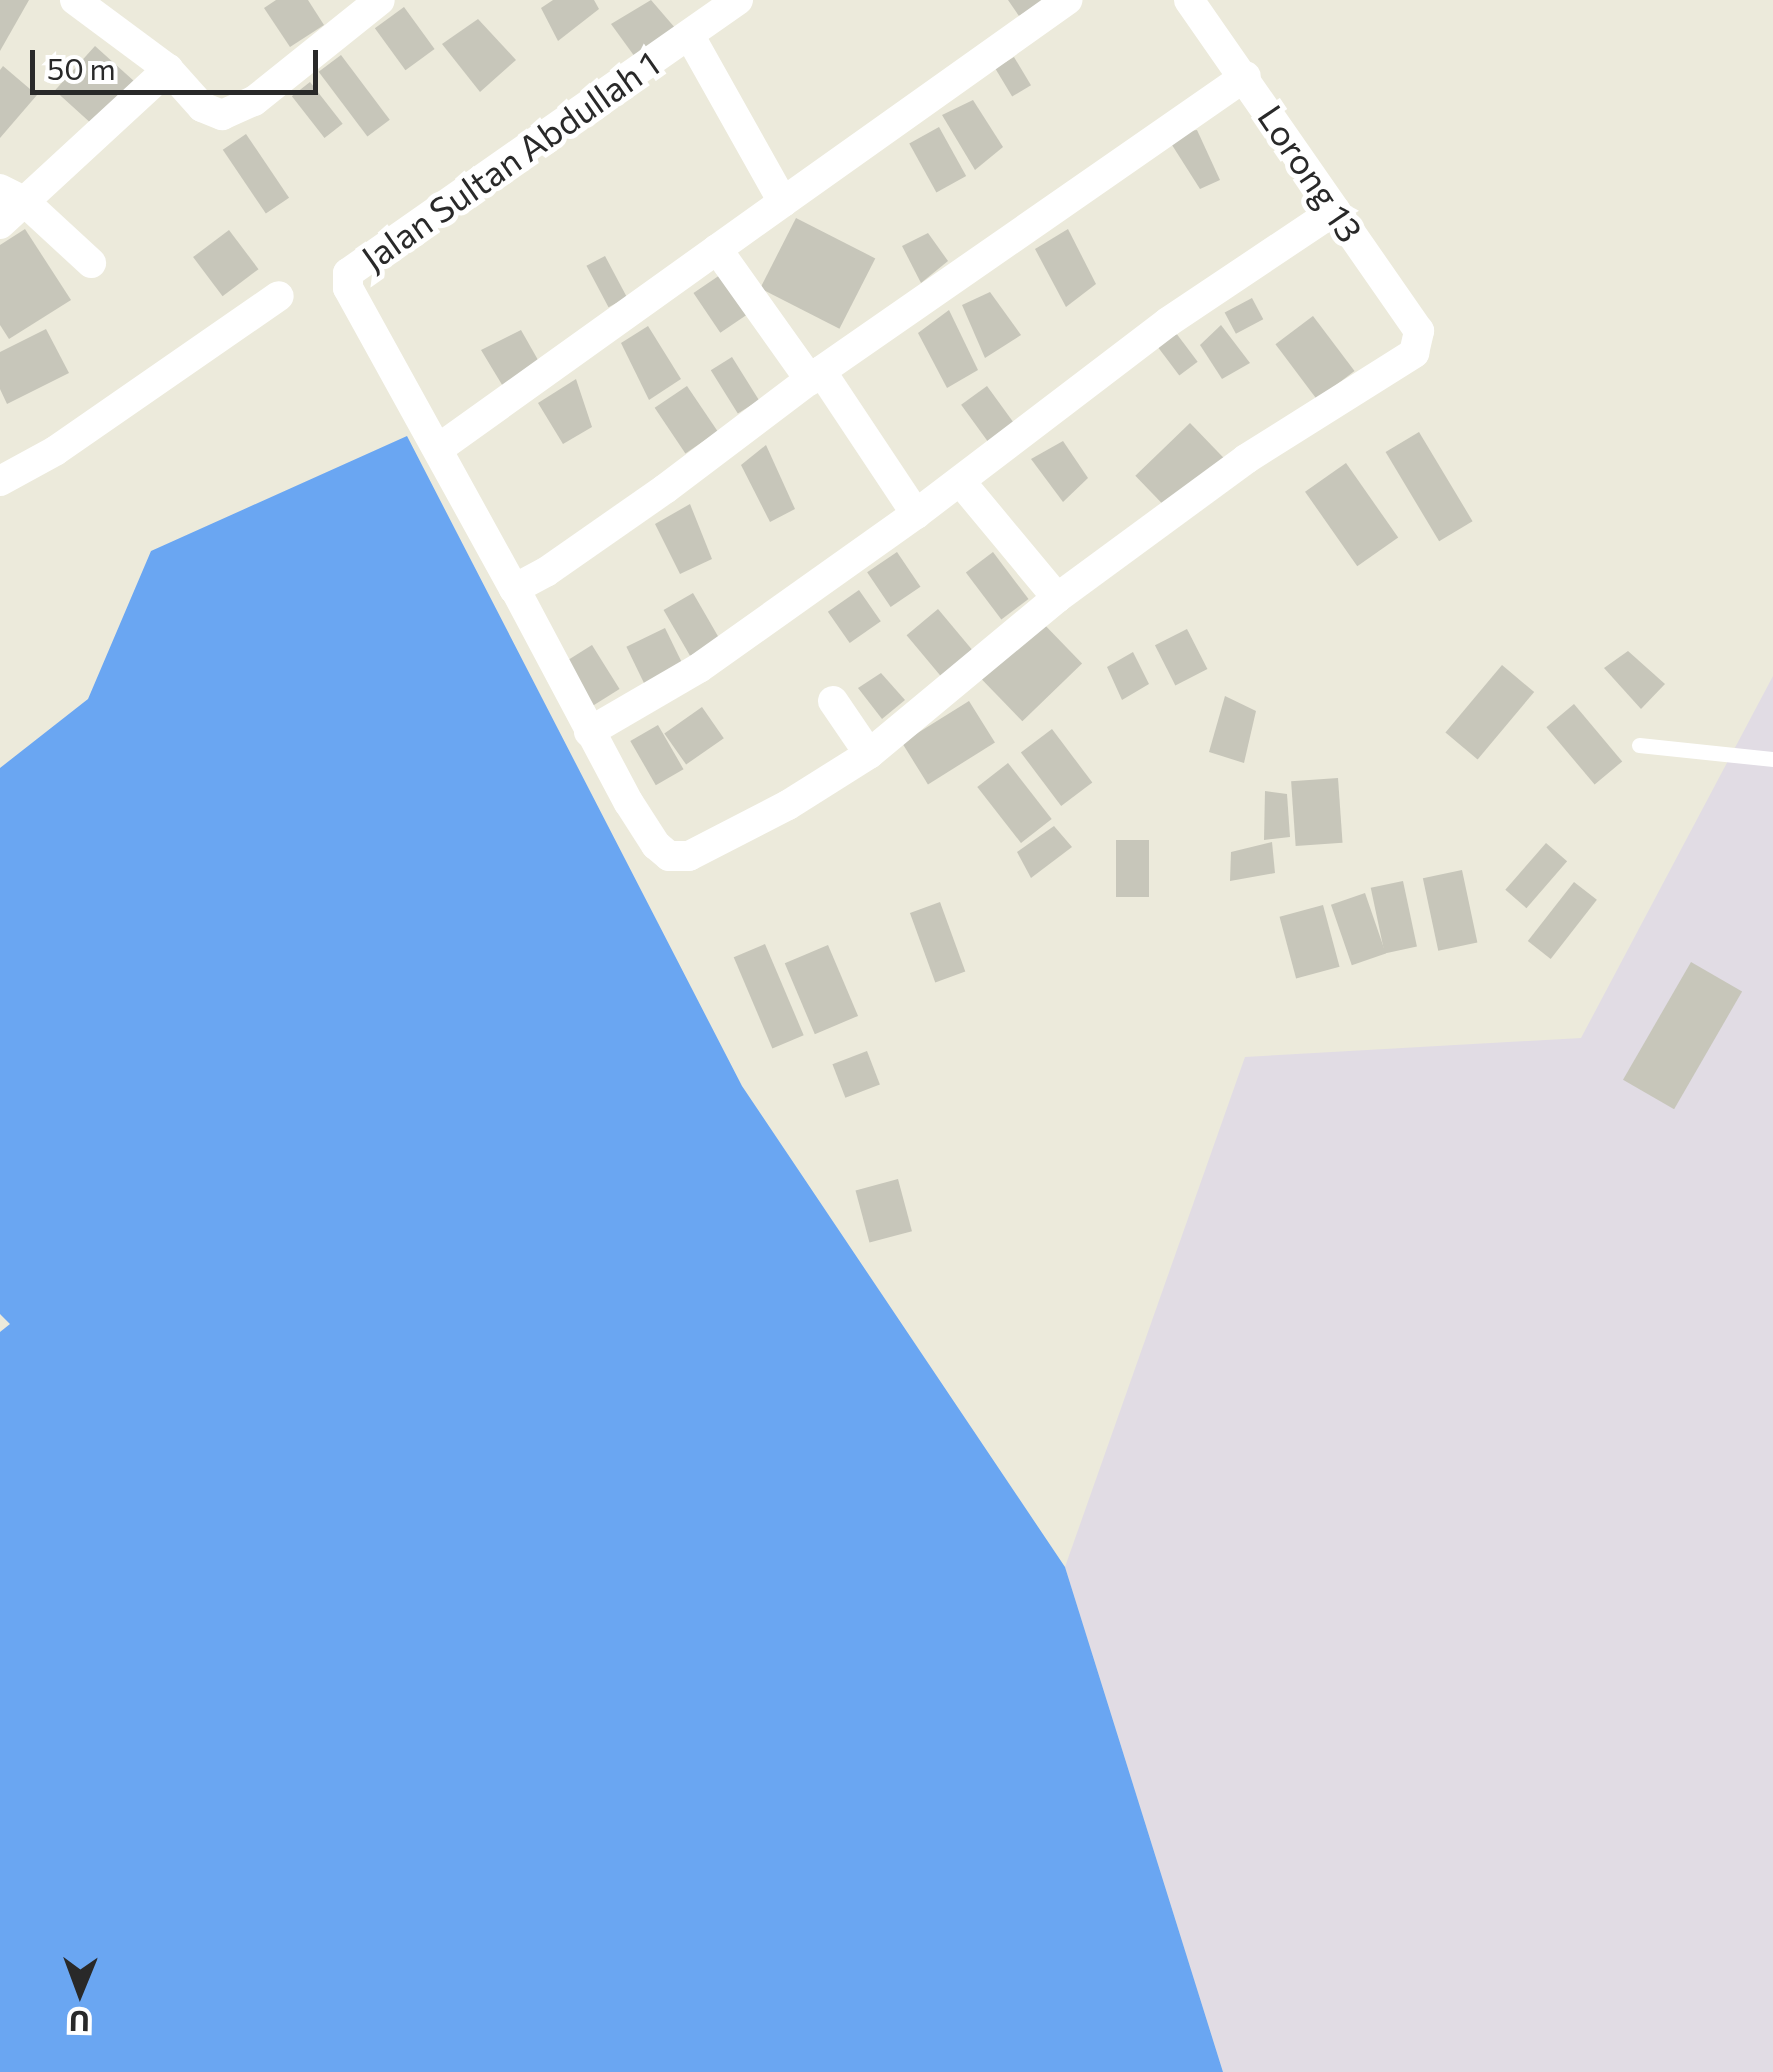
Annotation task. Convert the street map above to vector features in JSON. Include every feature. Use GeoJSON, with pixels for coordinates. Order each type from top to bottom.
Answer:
{"type":"FeatureCollection","features":[{"type":"Feature","properties":{"kind":"street"},"geometry":{"type":"LineString","coordinates":[[75,0],[168,69],[202,107],[216,114],[231,112],[254,100],[380,0]]}},
{"type":"Feature","properties":{"kind":"street","name":"Jalan Sultan Abdullah 1"},"geometry":{"type":"LineString","coordinates":[[738,0],[348,273],[348,288],[503,575],[516,589],[589,732],[656,845],[677,858],[714,846],[869,754]]}},
{"type":"Feature","properties":{"kind":"street"},"geometry":{"type":"LineString","coordinates":[[438,449],[1067,0]]}},
{"type":"Feature","properties":{"kind":"street","name":"Lorong 13"},"geometry":{"type":"LineString","coordinates":[[1058,598],[1246,459],[1416,350],[1419,331],[1246,76],[1189,0]]}},
{"type":"Feature","properties":{"kind":"street","name":"Jalan Sultan Abdullah 1"},"geometry":{"type":"LineString","coordinates":[[690,36],[784,202]]}},
{"type":"Feature","properties":{"kind":"street"},"geometry":{"type":"LineString","coordinates":[[0,224],[12,195],[168,69]]}},
{"type":"Feature","properties":{"kind":"street"},"geometry":{"type":"LineString","coordinates":[[516,589],[665,489],[815,375],[1246,76]]}},
{"type":"Feature","properties":{"kind":"street"},"geometry":{"type":"LineString","coordinates":[[12,195],[91,263]]}},
{"type":"Feature","properties":{"kind":"street"},"geometry":{"type":"LineString","coordinates":[[589,732],[699,668],[916,514],[1168,322],[1335,210]]}},
{"type":"Feature","properties":{"kind":"street"},"geometry":{"type":"LineString","coordinates":[[717,250],[815,375],[916,514]]}},
{"type":"Feature","properties":{"kind":"street"},"geometry":{"type":"LineString","coordinates":[[0,480],[54,452],[279,296]]}},
{"type":"Feature","properties":{"kind":"street"},"geometry":{"type":"LineString","coordinates":[[832,701],[869,754],[1058,598],[960,480]]}},
{"type":"Feature","properties":{"kind":"lane"},"geometry":{"type":"LineString","coordinates":[[1639,745],[1773,759]]}},
{"type":"Feature","properties":{"kind":"shaded area"},"geometry":{"type":"Polygon","coordinates":[[[1773,676],[1773,2072],[1223,2072],[1065,1567],[1245,1057],[1581,1038],[1773,676]]]}},
{"type":"Feature","properties":{"kind":"water"},"geometry":{"type":"Polygon","coordinates":[[[407,436],[742,1086],[1065,1567],[1223,2072],[0,2072],[0,1332],[10,1324],[0,1314],[0,768],[88,699],[151,551],[407,436]]]}},
{"type":"Feature","properties":{"kind":"building"},"geometry":{"type":"Polygon","coordinates":[[[0,0],[29,0],[0,51],[0,0]]]}},
{"type":"Feature","properties":{"kind":"building"},"geometry":{"type":"Polygon","coordinates":[[[276,0],[308,0],[324,25],[290,47],[264,8],[276,0]]]}},
{"type":"Feature","properties":{"kind":"building"},"geometry":{"type":"Polygon","coordinates":[[[553,0],[594,0],[599,9],[558,41],[541,8],[553,0]]]}},
{"type":"Feature","properties":{"kind":"building"},"geometry":{"type":"Polygon","coordinates":[[[651,0],[676,29],[635,57],[611,24],[651,0]]]}},
{"type":"Feature","properties":{"kind":"building"},"geometry":{"type":"Polygon","coordinates":[[[1008,0],[1046,0],[1019,16],[1008,0]]]}},
{"type":"Feature","properties":{"kind":"building"},"geometry":{"type":"Polygon","coordinates":[[[404,7],[435,49],[405,70],[375,28],[404,7]]]}},
{"type":"Feature","properties":{"kind":"building"},"geometry":{"type":"Polygon","coordinates":[[[478,19],[516,60],[480,92],[442,44],[478,19]]]}},
{"type":"Feature","properties":{"kind":"building"},"geometry":{"type":"Polygon","coordinates":[[[95,46],[134,81],[93,125],[55,91],[95,46]]]}},
{"type":"Feature","properties":{"kind":"building"},"geometry":{"type":"Polygon","coordinates":[[[341,55],[390,120],[367,137],[319,72],[341,55]]]}},
{"type":"Feature","properties":{"kind":"building"},"geometry":{"type":"Polygon","coordinates":[[[1014,57],[1031,85],[1012,97],[995,68],[1014,57]]]}},
{"type":"Feature","properties":{"kind":"building"},"geometry":{"type":"Polygon","coordinates":[[[3,66],[37,95],[0,138],[0,70],[3,66]]]}},
{"type":"Feature","properties":{"kind":"building"},"geometry":{"type":"Polygon","coordinates":[[[310,82],[343,124],[325,138],[292,96],[310,82]]]}},
{"type":"Feature","properties":{"kind":"building"},"geometry":{"type":"Polygon","coordinates":[[[973,100],[1003,147],[975,170],[942,115],[973,100]]]}},
{"type":"Feature","properties":{"kind":"building"},"geometry":{"type":"Polygon","coordinates":[[[939,127],[966,176],[936,192],[909,143],[939,127]]]}},
{"type":"Feature","properties":{"kind":"building"},"geometry":{"type":"Polygon","coordinates":[[[1197,130],[1220,180],[1200,189],[1165,134],[1197,130]]]}},
{"type":"Feature","properties":{"kind":"building"},"geometry":{"type":"Polygon","coordinates":[[[246,134],[289,198],[266,213],[223,150],[246,134]]]}},
{"type":"Feature","properties":{"kind":"building"},"geometry":{"type":"Polygon","coordinates":[[[796,218],[875,258],[839,329],[760,288],[796,218]]]}},
{"type":"Feature","properties":{"kind":"building"},"geometry":{"type":"Polygon","coordinates":[[[25,229],[71,300],[9,339],[0,325],[0,245],[25,229]]]}},
{"type":"Feature","properties":{"kind":"building"},"geometry":{"type":"Polygon","coordinates":[[[1068,229],[1096,284],[1066,307],[1035,249],[1068,229]]]}},
{"type":"Feature","properties":{"kind":"building"},"geometry":{"type":"Polygon","coordinates":[[[229,230],[258,269],[223,296],[193,257],[229,230]]]}},
{"type":"Feature","properties":{"kind":"building"},"geometry":{"type":"Polygon","coordinates":[[[928,233],[948,261],[921,283],[902,246],[928,233]]]}},
{"type":"Feature","properties":{"kind":"building"},"geometry":{"type":"Polygon","coordinates":[[[605,256],[627,297],[609,307],[586,266],[605,256]]]}},
{"type":"Feature","properties":{"kind":"building"},"geometry":{"type":"Polygon","coordinates":[[[720,275],[747,315],[720,333],[693,293],[720,275]]]}},
{"type":"Feature","properties":{"kind":"building"},"geometry":{"type":"Polygon","coordinates":[[[990,292],[1021,335],[985,358],[962,305],[990,292]]]}},
{"type":"Feature","properties":{"kind":"building"},"geometry":{"type":"Polygon","coordinates":[[[1252,298],[1263,319],[1236,334],[1225,313],[1252,298]]]}},
{"type":"Feature","properties":{"kind":"building"},"geometry":{"type":"Polygon","coordinates":[[[949,310],[978,370],[947,388],[918,333],[949,310]]]}},
{"type":"Feature","properties":{"kind":"building"},"geometry":{"type":"Polygon","coordinates":[[[1313,316],[1355,371],[1317,399],[1275,344],[1313,316]]]}},
{"type":"Feature","properties":{"kind":"building"},"geometry":{"type":"Polygon","coordinates":[[[1221,325],[1250,363],[1222,379],[1200,345],[1221,325]]]}},
{"type":"Feature","properties":{"kind":"building"},"geometry":{"type":"Polygon","coordinates":[[[648,326],[681,379],[649,400],[621,343],[648,326]]]}},
{"type":"Feature","properties":{"kind":"building"},"geometry":{"type":"Polygon","coordinates":[[[46,329],[69,373],[7,404],[0,389],[0,352],[46,329]]]}},
{"type":"Feature","properties":{"kind":"building"},"geometry":{"type":"Polygon","coordinates":[[[521,330],[542,367],[507,393],[481,350],[521,330]]]}},
{"type":"Feature","properties":{"kind":"building"},"geometry":{"type":"Polygon","coordinates":[[[1176,333],[1198,362],[1179,376],[1158,347],[1176,333]]]}},
{"type":"Feature","properties":{"kind":"building"},"geometry":{"type":"Polygon","coordinates":[[[732,357],[759,400],[738,413],[711,370],[732,357]]]}},
{"type":"Feature","properties":{"kind":"building"},"geometry":{"type":"Polygon","coordinates":[[[576,379],[592,427],[563,444],[538,403],[576,379]]]}},
{"type":"Feature","properties":{"kind":"building"},"geometry":{"type":"Polygon","coordinates":[[[687,386],[718,432],[685,453],[655,408],[687,386]]]}},
{"type":"Feature","properties":{"kind":"building"},"geometry":{"type":"Polygon","coordinates":[[[987,386],[1017,427],[991,446],[961,405],[987,386]]]}},
{"type":"Feature","properties":{"kind":"building"},"geometry":{"type":"Polygon","coordinates":[[[1190,423],[1225,459],[1170,512],[1135,476],[1190,423]]]}},
{"type":"Feature","properties":{"kind":"building"},"geometry":{"type":"Polygon","coordinates":[[[1419,432],[1473,521],[1439,541],[1386,452],[1419,432]]]}},
{"type":"Feature","properties":{"kind":"building"},"geometry":{"type":"Polygon","coordinates":[[[1063,441],[1088,478],[1063,502],[1031,459],[1063,441]]]}},
{"type":"Feature","properties":{"kind":"building"},"geometry":{"type":"Polygon","coordinates":[[[766,445],[795,509],[770,522],[741,465],[766,445]]]}},
{"type":"Feature","properties":{"kind":"building"},"geometry":{"type":"Polygon","coordinates":[[[1346,463],[1398,538],[1357,566],[1305,492],[1346,463]]]}},
{"type":"Feature","properties":{"kind":"building"},"geometry":{"type":"Polygon","coordinates":[[[690,504],[712,559],[680,574],[655,524],[690,504]]]}},
{"type":"Feature","properties":{"kind":"building"},"geometry":{"type":"Polygon","coordinates":[[[897,552],[920,587],[891,607],[867,572],[897,552]]]}},
{"type":"Feature","properties":{"kind":"building"},"geometry":{"type":"Polygon","coordinates":[[[993,552],[1029,599],[1001,620],[966,572],[993,552]]]}},
{"type":"Feature","properties":{"kind":"building"},"geometry":{"type":"Polygon","coordinates":[[[859,590],[881,621],[850,643],[828,612],[859,590]]]}},
{"type":"Feature","properties":{"kind":"building"},"geometry":{"type":"Polygon","coordinates":[[[693,593],[722,644],[693,661],[664,610],[693,593]]]}},
{"type":"Feature","properties":{"kind":"building"},"geometry":{"type":"Polygon","coordinates":[[[938,609],[973,651],[942,677],[907,635],[938,609]]]}},
{"type":"Feature","properties":{"kind":"building"},"geometry":{"type":"Polygon","coordinates":[[[1039,619],[1082,664],[1022,721],[979,677],[1039,619]]]}},
{"type":"Feature","properties":{"kind":"building"},"geometry":{"type":"Polygon","coordinates":[[[665,628],[683,665],[644,684],[626,647],[665,628]]]}},
{"type":"Feature","properties":{"kind":"building"},"geometry":{"type":"Polygon","coordinates":[[[1187,629],[1207,669],[1175,685],[1155,645],[1187,629]]]}},
{"type":"Feature","properties":{"kind":"building"},"geometry":{"type":"Polygon","coordinates":[[[592,645],[620,689],[586,710],[559,666],[592,645]]]}},
{"type":"Feature","properties":{"kind":"building"},"geometry":{"type":"Polygon","coordinates":[[[1628,651],[1665,684],[1641,709],[1604,668],[1628,651]]]}},
{"type":"Feature","properties":{"kind":"building"},"geometry":{"type":"Polygon","coordinates":[[[1133,652],[1149,684],[1122,700],[1107,667],[1133,652]]]}},
{"type":"Feature","properties":{"kind":"building"},"geometry":{"type":"Polygon","coordinates":[[[1502,665],[1534,692],[1478,759],[1445,732],[1502,665]]]}},
{"type":"Feature","properties":{"kind":"building"},"geometry":{"type":"Polygon","coordinates":[[[881,673],[905,700],[882,719],[858,688],[881,673]]]}},
{"type":"Feature","properties":{"kind":"building"},"geometry":{"type":"Polygon","coordinates":[[[1225,696],[1256,711],[1244,763],[1209,752],[1225,696]]]}},
{"type":"Feature","properties":{"kind":"building"},"geometry":{"type":"Polygon","coordinates":[[[969,701],[995,743],[928,784],[902,743],[969,701]]]}},
{"type":"Feature","properties":{"kind":"building"},"geometry":{"type":"Polygon","coordinates":[[[1574,704],[1622,761],[1595,785],[1546,727],[1574,704]]]}},
{"type":"Feature","properties":{"kind":"building"},"geometry":{"type":"Polygon","coordinates":[[[702,707],[724,738],[686,765],[664,733],[702,707]]]}},
{"type":"Feature","properties":{"kind":"building"},"geometry":{"type":"Polygon","coordinates":[[[658,725],[684,769],[656,785],[630,741],[658,725]]]}},
{"type":"Feature","properties":{"kind":"building"},"geometry":{"type":"Polygon","coordinates":[[[1052,729],[1092,783],[1061,806],[1021,752],[1052,729]]]}},
{"type":"Feature","properties":{"kind":"building"},"geometry":{"type":"Polygon","coordinates":[[[1008,763],[1052,819],[1021,843],[977,787],[1008,763]]]}},
{"type":"Feature","properties":{"kind":"building"},"geometry":{"type":"Polygon","coordinates":[[[1338,778],[1343,843],[1296,846],[1291,781],[1338,778]]]}},
{"type":"Feature","properties":{"kind":"building"},"geometry":{"type":"Polygon","coordinates":[[[1265,791],[1287,794],[1290,837],[1264,840],[1265,791]]]}},
{"type":"Feature","properties":{"kind":"building"},"geometry":{"type":"Polygon","coordinates":[[[1054,826],[1072,847],[1031,878],[1017,852],[1054,826]]]}},
{"type":"Feature","properties":{"kind":"building"},"geometry":{"type":"Polygon","coordinates":[[[1116,840],[1149,840],[1149,897],[1116,897],[1116,840]]]}},
{"type":"Feature","properties":{"kind":"building"},"geometry":{"type":"Polygon","coordinates":[[[1272,842],[1275,873],[1230,881],[1231,852],[1272,842]]]}},
{"type":"Feature","properties":{"kind":"building"},"geometry":{"type":"Polygon","coordinates":[[[1546,843],[1567,861],[1526,908],[1505,890],[1546,843]]]}},
{"type":"Feature","properties":{"kind":"building"},"geometry":{"type":"Polygon","coordinates":[[[1462,870],[1477,942],[1438,951],[1423,878],[1462,870]]]}},
{"type":"Feature","properties":{"kind":"building"},"geometry":{"type":"Polygon","coordinates":[[[1403,881],[1417,947],[1385,953],[1371,888],[1403,881]]]}},
{"type":"Feature","properties":{"kind":"building"},"geometry":{"type":"Polygon","coordinates":[[[1574,882],[1597,900],[1551,959],[1528,941],[1574,882]]]}},
{"type":"Feature","properties":{"kind":"building"},"geometry":{"type":"Polygon","coordinates":[[[1365,893],[1386,954],[1352,965],[1331,905],[1365,893]]]}},
{"type":"Feature","properties":{"kind":"building"},"geometry":{"type":"Polygon","coordinates":[[[940,902],[965,972],[935,982],[910,913],[940,902]]]}},
{"type":"Feature","properties":{"kind":"building"},"geometry":{"type":"Polygon","coordinates":[[[1323,905],[1340,967],[1296,978],[1280,917],[1323,905]]]}},
{"type":"Feature","properties":{"kind":"building"},"geometry":{"type":"Polygon","coordinates":[[[765,944],[804,1035],[772,1048],[734,957],[765,944]]]}},
{"type":"Feature","properties":{"kind":"building"},"geometry":{"type":"Polygon","coordinates":[[[828,945],[858,1016],[815,1034],[785,963],[828,945]]]}},
{"type":"Feature","properties":{"kind":"building"},"geometry":{"type":"Polygon","coordinates":[[[1691,962],[1742,992],[1674,1109],[1623,1080],[1691,962]]]}},
{"type":"Feature","properties":{"kind":"building"},"geometry":{"type":"Polygon","coordinates":[[[867,1051],[880,1085],[845,1098],[832,1064],[867,1051]]]}},
{"type":"Feature","properties":{"kind":"building"},"geometry":{"type":"Polygon","coordinates":[[[898,1179],[912,1231],[869,1243],[855,1190],[898,1179]]]}}]}
